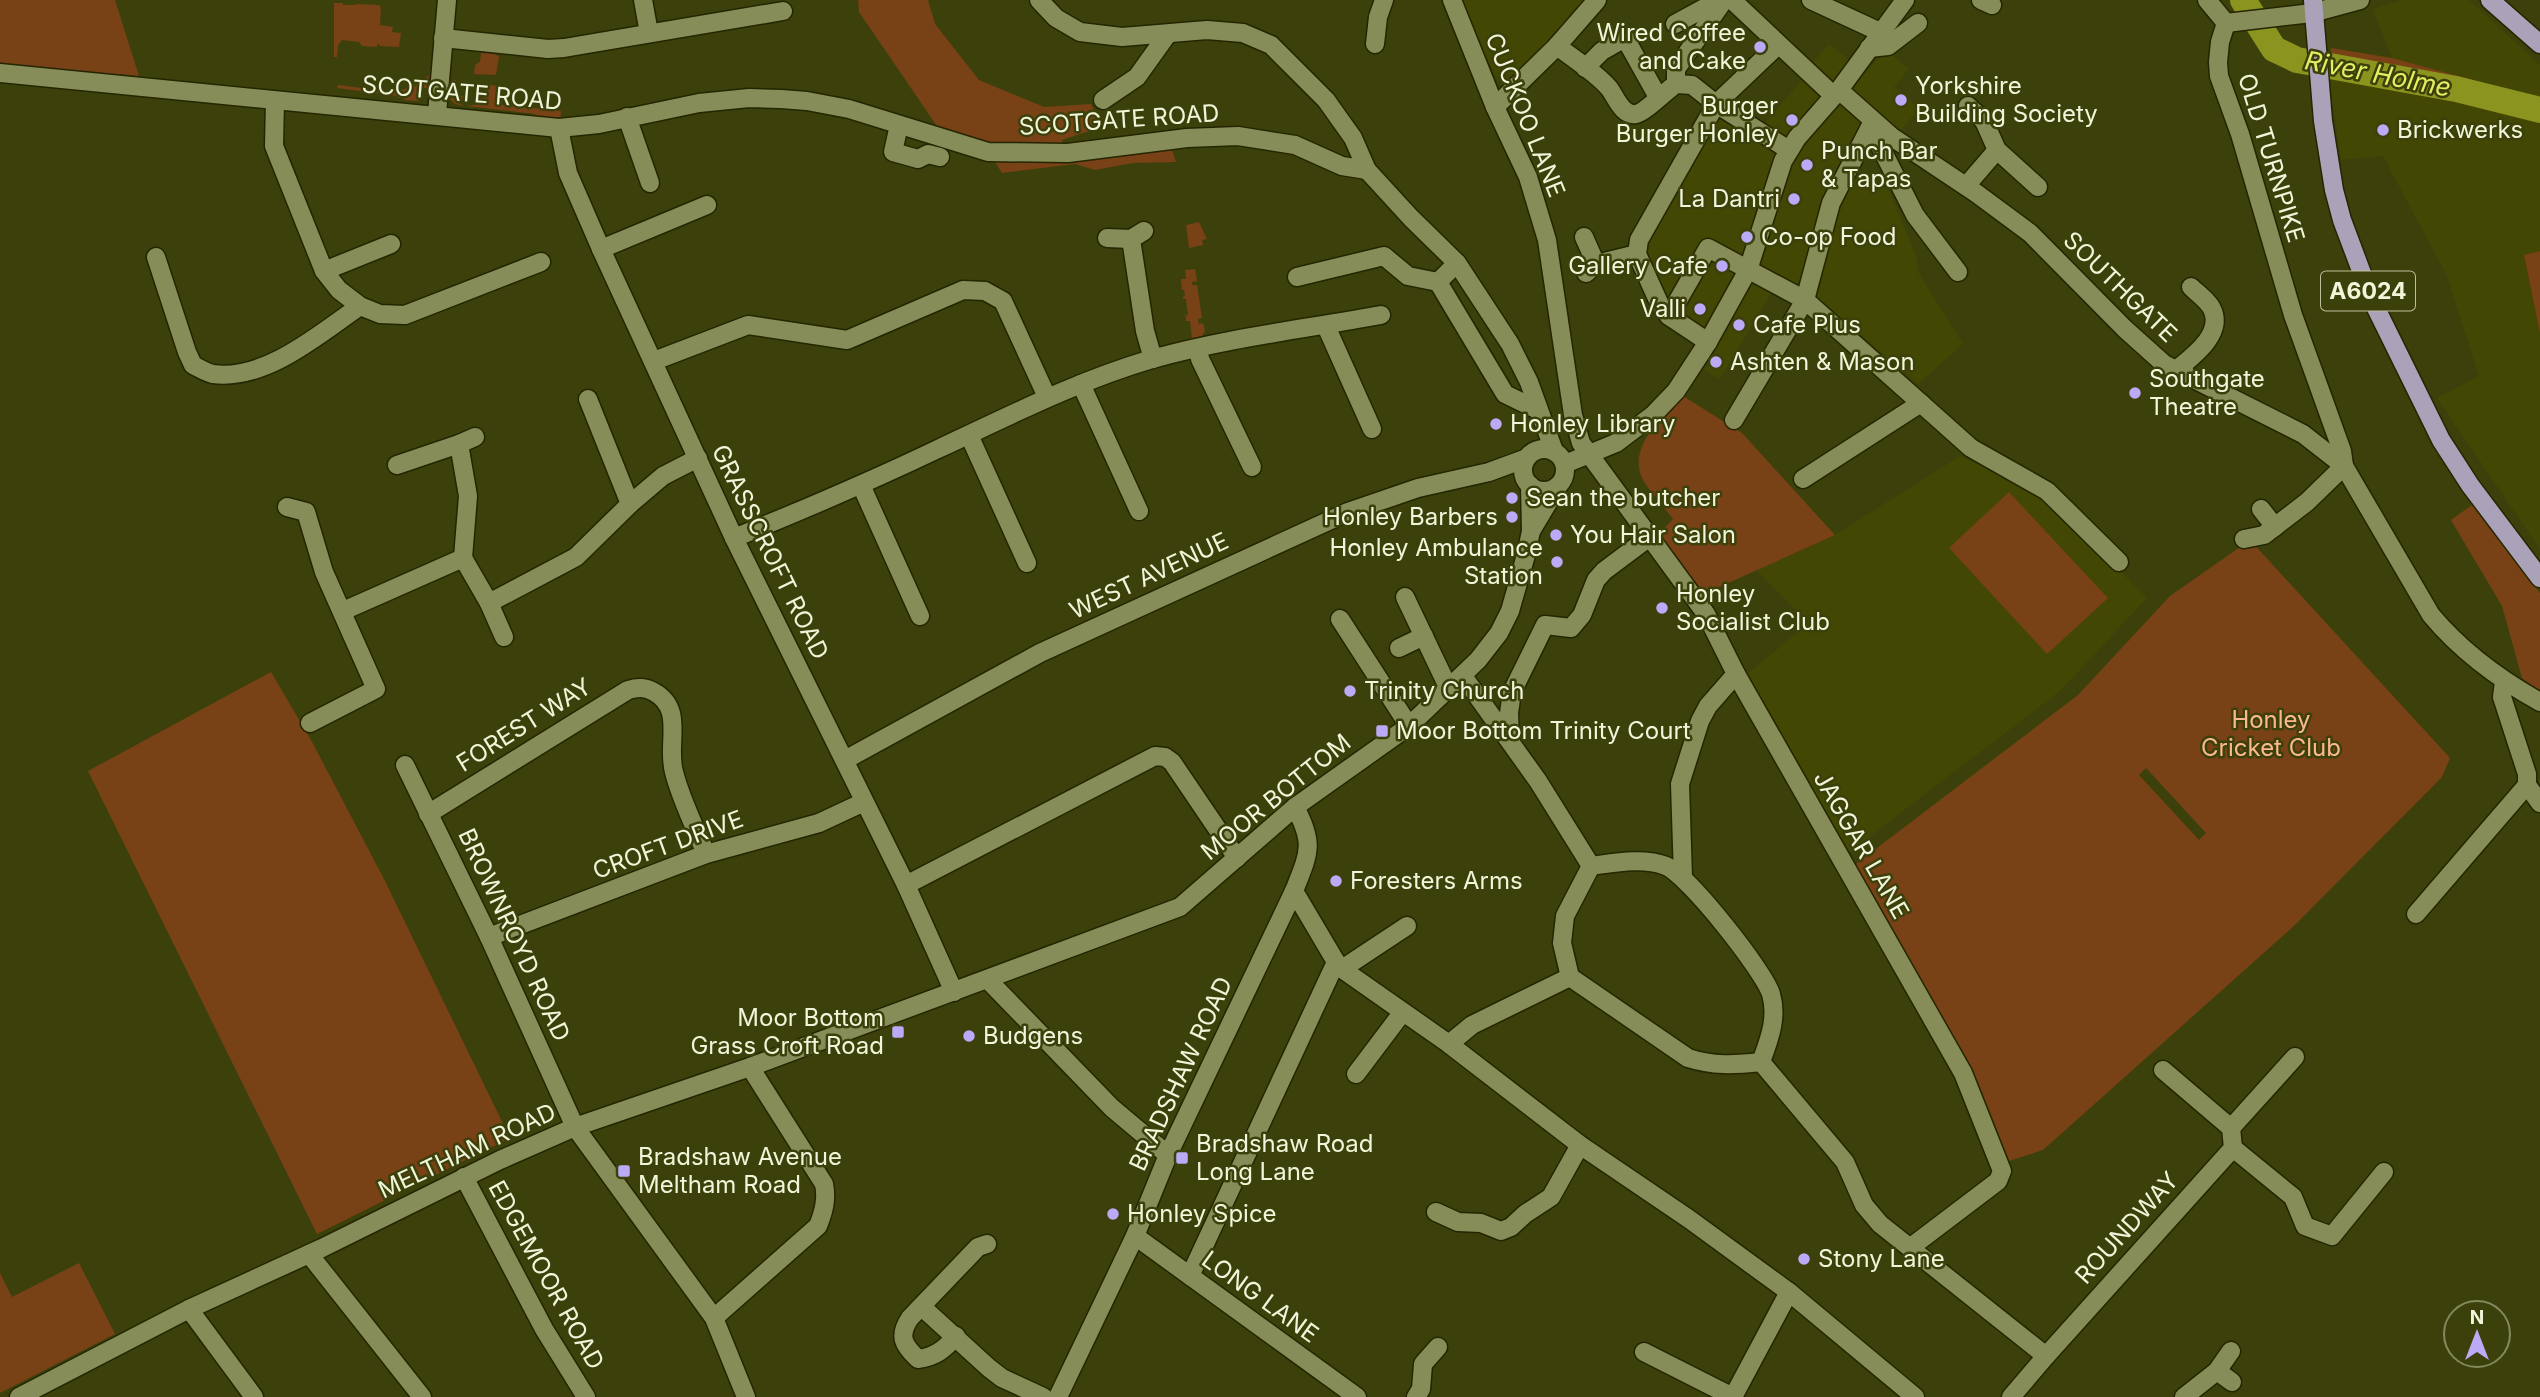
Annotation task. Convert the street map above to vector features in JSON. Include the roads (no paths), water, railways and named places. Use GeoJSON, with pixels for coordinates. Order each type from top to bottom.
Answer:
{"type":"FeatureCollection","features":[{"type":"Feature","properties":{"kind":"main road"},"geometry":{"type":"LineString","coordinates":[[2490,0],[2540,44]]}},
{"type":"Feature","properties":{"kind":"main road","name":"A6024"},"geometry":{"type":"LineString","coordinates":[[2312,6],[2334,190],[2349,240],[2372,300],[2441,440],[2469,485],[2540,578]]}},
{"type":"Feature","properties":{"kind":"street"},"geometry":{"type":"LineString","coordinates":[[437,114],[447,0]]}},
{"type":"Feature","properties":{"kind":"street"},"geometry":{"type":"LineString","coordinates":[[643,0],[649,33]]}},
{"type":"Feature","properties":{"kind":"street"},"geometry":{"type":"LineString","coordinates":[[1039,0],[1056,18],[1080,32],[1122,37],[1207,30],[1243,33],[1271,45],[1326,100],[1353,138],[1367,170],[1457,263],[1510,344],[1529,382],[1538,410],[1560,457],[1565,476],[1558,486],[1542,491],[1528,483],[1523,467],[1538,410]]}},
{"type":"Feature","properties":{"kind":"street"},"geometry":{"type":"LineString","coordinates":[[1375,44],[1378,17],[1384,0]]}},
{"type":"Feature","properties":{"kind":"street","name":"CUCKOO LANE"},"geometry":{"type":"LineString","coordinates":[[1452,0],[1495,107],[1528,177],[1550,249],[1573,415],[1581,443],[1589,455]]}},
{"type":"Feature","properties":{"kind":"street"},"geometry":{"type":"LineString","coordinates":[[1495,107],[1557,46],[1597,0]]}},
{"type":"Feature","properties":{"kind":"street"},"geometry":{"type":"LineString","coordinates":[[1675,24],[1722,0]]}},
{"type":"Feature","properties":{"kind":"street"},"geometry":{"type":"LineString","coordinates":[[1676,84],[1676,69],[1722,0]]}},
{"type":"Feature","properties":{"kind":"street","name":"SOUTHGATE"},"geometry":{"type":"LineString","coordinates":[[1732,0],[1778,45],[1892,138],[1966,186],[2030,233],[2125,329],[2175,371],[2303,435],[2344,466]]}},
{"type":"Feature","properties":{"kind":"street"},"geometry":{"type":"LineString","coordinates":[[1811,0],[1880,32]]}},
{"type":"Feature","properties":{"kind":"street"},"geometry":{"type":"LineString","coordinates":[[1528,456],[1541,449],[1560,457],[1589,455],[1616,443],[1653,415],[1675,391],[1708,342],[1748,270],[1783,161],[1789,150],[1837,93],[1905,0]]}},
{"type":"Feature","properties":{"kind":"street"},"geometry":{"type":"LineString","coordinates":[[2207,0],[2232,23],[2274,17],[2312,6],[2360,0]]}},
{"type":"Feature","properties":{"kind":"street"},"geometry":{"type":"LineString","coordinates":[[443,38],[548,49],[649,33],[761,7],[783,11]]}},
{"type":"Feature","properties":{"kind":"street"},"geometry":{"type":"LineString","coordinates":[[1869,48],[1888,46],[1919,23]]}},
{"type":"Feature","properties":{"kind":"street","name":"OLD TURNPIKE"},"geometry":{"type":"LineString","coordinates":[[2232,23],[2220,42],[2219,76],[2240,134],[2293,315],[2342,452],[2344,466]]}},
{"type":"Feature","properties":{"kind":"street"},"geometry":{"type":"LineString","coordinates":[[1103,100],[1137,77],[1167,35]]}},
{"type":"Feature","properties":{"kind":"street"},"geometry":{"type":"LineString","coordinates":[[1585,68],[1602,51],[1625,38],[1658,97]]}},
{"type":"Feature","properties":{"kind":"street"},"geometry":{"type":"LineString","coordinates":[[1708,342],[1669,316],[1660,305],[1637,254],[1639,240],[1716,104],[1778,45]]}},
{"type":"Feature","properties":{"kind":"street"},"geometry":{"type":"LineString","coordinates":[[1557,46],[1610,89],[1624,110],[1635,114],[1647,108],[1676,84],[1692,85],[1716,104],[1789,150]]}},
{"type":"Feature","properties":{"kind":"street","name":"SCOTGATE ROAD"},"geometry":{"type":"LineString","coordinates":[[0,73],[559,128],[577,127],[699,103],[770,99],[807,101],[849,109],[988,152],[1068,153],[1187,138],[1238,136],[1294,145],[1342,166],[1367,170]]}},
{"type":"Feature","properties":{"kind":"street"},"geometry":{"type":"LineString","coordinates":[[275,101],[274,146],[324,271],[339,290],[360,306],[380,314],[405,315],[541,262]]}},
{"type":"Feature","properties":{"kind":"street"},"geometry":{"type":"LineString","coordinates":[[1968,106],[1984,121],[1997,150],[2038,187]]}},
{"type":"Feature","properties":{"kind":"street"},"geometry":{"type":"LineString","coordinates":[[1635,114],[1637,133]]}},
{"type":"Feature","properties":{"kind":"street"},"geometry":{"type":"LineString","coordinates":[[627,117],[650,183]]}},
{"type":"Feature","properties":{"kind":"street"},"geometry":{"type":"LineString","coordinates":[[1873,121],[1879,144],[1914,215],[1958,272]]}},
{"type":"Feature","properties":{"kind":"street"},"geometry":{"type":"LineString","coordinates":[[1734,420],[1805,300],[1831,202],[1873,121]]}},
{"type":"Feature","properties":{"kind":"street"},"geometry":{"type":"LineString","coordinates":[[899,125],[893,152],[918,159],[928,153],[940,157]]}},
{"type":"Feature","properties":{"kind":"street","name":"GRASSCROFT ROAD"},"geometry":{"type":"LineString","coordinates":[[559,128],[568,173],[601,249],[734,538],[906,885],[954,992]]}},
{"type":"Feature","properties":{"kind":"street"},"geometry":{"type":"LineString","coordinates":[[1966,186],[1997,150]]}},
{"type":"Feature","properties":{"kind":"street"},"geometry":{"type":"LineString","coordinates":[[601,249],[707,205]]}},
{"type":"Feature","properties":{"kind":"street"},"geometry":{"type":"LineString","coordinates":[[1107,238],[1138,235],[1145,331],[1153,359]]}},
{"type":"Feature","properties":{"kind":"street"},"geometry":{"type":"LineString","coordinates":[[1584,237],[1591,269],[1637,254]]}},
{"type":"Feature","properties":{"kind":"street"},"geometry":{"type":"LineString","coordinates":[[324,271],[391,244]]}},
{"type":"Feature","properties":{"kind":"street"},"geometry":{"type":"LineString","coordinates":[[1669,316],[1708,248],[1805,300],[1971,448],[2047,491],[2119,562]]}},
{"type":"Feature","properties":{"kind":"street"},"geometry":{"type":"LineString","coordinates":[[1297,277],[1384,256],[1408,276],[1438,282],[1505,394],[1538,410]]}},
{"type":"Feature","properties":{"kind":"street"},"geometry":{"type":"LineString","coordinates":[[156,257],[193,365],[212,374],[237,373],[274,363],[360,306]]}},
{"type":"Feature","properties":{"kind":"street"},"geometry":{"type":"LineString","coordinates":[[1438,282],[1457,263]]}},
{"type":"Feature","properties":{"kind":"street"},"geometry":{"type":"LineString","coordinates":[[2175,371],[2203,347],[2210,336],[2215,315],[2210,304],[2191,287]]}},
{"type":"Feature","properties":{"kind":"street"},"geometry":{"type":"LineString","coordinates":[[654,361],[748,325],[847,340],[963,290],[985,291],[1003,301],[1047,397]]}},
{"type":"Feature","properties":{"kind":"street"},"geometry":{"type":"LineString","coordinates":[[734,538],[861,485],[1047,397],[1153,359],[1381,315]]}},
{"type":"Feature","properties":{"kind":"street"},"geometry":{"type":"LineString","coordinates":[[1326,326],[1372,429]]}},
{"type":"Feature","properties":{"kind":"street"},"geometry":{"type":"LineString","coordinates":[[1198,349],[1200,359],[1252,467]]}},
{"type":"Feature","properties":{"kind":"street"},"geometry":{"type":"LineString","coordinates":[[1081,384],[1139,511]]}},
{"type":"Feature","properties":{"kind":"street"},"geometry":{"type":"LineString","coordinates":[[588,399],[630,504]]}},
{"type":"Feature","properties":{"kind":"street"},"geometry":{"type":"LineString","coordinates":[[1803,479],[1921,403]]}},
{"type":"Feature","properties":{"kind":"street"},"geometry":{"type":"LineString","coordinates":[[969,435],[1027,563]]}},
{"type":"Feature","properties":{"kind":"street"},"geometry":{"type":"LineString","coordinates":[[397,465],[475,437]]}},
{"type":"Feature","properties":{"kind":"street"},"geometry":{"type":"LineString","coordinates":[[459,444],[468,496],[463,558],[504,636]]}},
{"type":"Feature","properties":{"kind":"street","name":"JAGGAR LANE"},"geometry":{"type":"LineString","coordinates":[[1589,455],[1706,614],[1736,674],[1963,1073],[2003,1171],[1998,1181],[1911,1247]]}},
{"type":"Feature","properties":{"kind":"street","name":"WEST AVENUE"},"geometry":{"type":"LineString","coordinates":[[845,761],[1040,653],[1348,512],[1418,488],[1489,472],[1528,456]]}},
{"type":"Feature","properties":{"kind":"street"},"geometry":{"type":"LineString","coordinates":[[489,603],[576,557],[630,504],[663,477],[698,458]]}},
{"type":"Feature","properties":{"kind":"street"},"geometry":{"type":"LineString","coordinates":[[2245,539],[2264,535],[2275,527],[2307,502],[2344,466],[2431,615],[2449,637],[2504,682],[2540,702]]}},
{"type":"Feature","properties":{"kind":"street","name":"WEST AVENUE"},"geometry":{"type":"LineString","coordinates":[[1489,472],[1528,483]]}},
{"type":"Feature","properties":{"kind":"street","name":"MOOR BOTTOM"},"geometry":{"type":"LineString","coordinates":[[954,992],[1180,907],[1295,807],[1409,726],[1463,676],[1499,633],[1510,611],[1527,555],[1531,531],[1528,483]]}},
{"type":"Feature","properties":{"kind":"street"},"geometry":{"type":"LineString","coordinates":[[861,485],[920,615]]}},
{"type":"Feature","properties":{"kind":"street","name":"MOOR BOTTOM"},"geometry":{"type":"LineString","coordinates":[[1531,531],[1558,486]]}},
{"type":"Feature","properties":{"kind":"street"},"geometry":{"type":"LineString","coordinates":[[287,507],[306,512],[324,572],[376,689],[310,723]]}},
{"type":"Feature","properties":{"kind":"street"},"geometry":{"type":"LineString","coordinates":[[2261,509],[2275,527]]}},
{"type":"Feature","properties":{"kind":"street"},"geometry":{"type":"LineString","coordinates":[[1510,741],[1509,713],[1512,692],[1545,625],[1571,628],[1582,615],[1596,580],[1648,538]]}},
{"type":"Feature","properties":{"kind":"street"},"geometry":{"type":"LineString","coordinates":[[343,611],[463,558]]}},
{"type":"Feature","properties":{"kind":"street"},"geometry":{"type":"LineString","coordinates":[[1405,597],[1449,689]]}},
{"type":"Feature","properties":{"kind":"street"},"geometry":{"type":"LineString","coordinates":[[1340,619],[1409,726]]}},
{"type":"Feature","properties":{"kind":"street"},"geometry":{"type":"LineString","coordinates":[[1399,648],[1424,636]]}},
{"type":"Feature","properties":{"kind":"street"},"geometry":{"type":"LineString","coordinates":[[1682,877],[1680,784],[1700,721],[1708,706],[1736,674]]}},
{"type":"Feature","properties":{"kind":"street"},"geometry":{"type":"LineString","coordinates":[[1463,676],[1538,781],[1591,866]]}},
{"type":"Feature","properties":{"kind":"street"},"geometry":{"type":"LineString","coordinates":[[2504,682],[2502,697],[2527,774],[2527,785],[2540,803]]}},
{"type":"Feature","properties":{"kind":"street","name":"FOREST WAY"},"geometry":{"type":"LineString","coordinates":[[428,814],[628,690],[636,687],[648,688],[661,696],[670,707],[673,770],[706,854]]}},
{"type":"Feature","properties":{"kind":"street"},"geometry":{"type":"LineString","coordinates":[[1476,695],[1497,697],[1512,692]]}},
{"type":"Feature","properties":{"kind":"street"},"geometry":{"type":"LineString","coordinates":[[906,885],[1155,756],[1165,757],[1172,762],[1237,858]]}},
{"type":"Feature","properties":{"kind":"street","name":"BROWNROYD ROAD"},"geometry":{"type":"LineString","coordinates":[[405,765],[489,937],[575,1127],[714,1318],[746,1397]]}},
{"type":"Feature","properties":{"kind":"street"},"geometry":{"type":"LineString","coordinates":[[2416,914],[2527,785]]}},
{"type":"Feature","properties":{"kind":"street","name":"CROFT DRIVE"},"geometry":{"type":"LineString","coordinates":[[489,937],[706,854],[819,823],[864,802]]}},
{"type":"Feature","properties":{"kind":"street","name":"BRADSHAW ROAD"},"geometry":{"type":"LineString","coordinates":[[1058,1397],[1135,1236],[1168,1155],[1294,891],[1308,853],[1309,839],[1295,807]]}},
{"type":"Feature","properties":{"kind":"street"},"geometry":{"type":"LineString","coordinates":[[1591,866],[1639,861],[1666,866],[1682,877],[1712,909],[1771,993],[1774,1013],[1772,1033],[1761,1062]]}},
{"type":"Feature","properties":{"kind":"street"},"geometry":{"type":"LineString","coordinates":[[1591,866],[1565,916],[1562,943],[1570,977],[1688,1058],[1708,1065],[1761,1062]]}},
{"type":"Feature","properties":{"kind":"street"},"geometry":{"type":"LineString","coordinates":[[1294,891],[1339,966],[1448,1044],[1580,1145],[1689,1219],[1789,1292],[1915,1397]]}},
{"type":"Feature","properties":{"kind":"street"},"geometry":{"type":"LineString","coordinates":[[1190,1276],[1339,966],[1407,926]]}},
{"type":"Feature","properties":{"kind":"street"},"geometry":{"type":"LineString","coordinates":[[1448,1044],[1472,1025],[1570,977]]}},
{"type":"Feature","properties":{"kind":"street"},"geometry":{"type":"LineString","coordinates":[[988,980],[1112,1108],[1168,1155]]}},
{"type":"Feature","properties":{"kind":"street","name":"MELTHAM ROAD"},"geometry":{"type":"LineString","coordinates":[[19,1397],[189,1310],[464,1177],[575,1127],[750,1067],[954,992]]}},
{"type":"Feature","properties":{"kind":"street"},"geometry":{"type":"LineString","coordinates":[[1356,1074],[1402,1013]]}},
{"type":"Feature","properties":{"kind":"street"},"geometry":{"type":"LineString","coordinates":[[2295,1057],[2231,1128],[2232,1148],[2293,1197],[2305,1226],[2332,1236],[2384,1172]]}},
{"type":"Feature","properties":{"kind":"street"},"geometry":{"type":"LineString","coordinates":[[1761,1062],[1845,1162],[1864,1205],[1880,1224],[2046,1356]]}},
{"type":"Feature","properties":{"kind":"street"},"geometry":{"type":"LineString","coordinates":[[714,1318],[818,1226],[826,1196],[824,1184],[750,1067]]}},
{"type":"Feature","properties":{"kind":"street"},"geometry":{"type":"LineString","coordinates":[[2163,1070],[2231,1128]]}},
{"type":"Feature","properties":{"kind":"street"},"geometry":{"type":"LineString","coordinates":[[1436,1212],[1458,1222],[1481,1223],[1501,1231],[1511,1227],[1551,1197],[1580,1145]]}},
{"type":"Feature","properties":{"kind":"street","name":"ROUNDWAY"},"geometry":{"type":"LineString","coordinates":[[2011,1397],[2232,1148]]}},
{"type":"Feature","properties":{"kind":"street","name":"EDGEMOOR ROAD"},"geometry":{"type":"LineString","coordinates":[[464,1177],[544,1329],[586,1397]]}},
{"type":"Feature","properties":{"kind":"street","name":"LONG LANE"},"geometry":{"type":"LineString","coordinates":[[1135,1236],[1357,1397]]}},
{"type":"Feature","properties":{"kind":"street"},"geometry":{"type":"LineString","coordinates":[[956,1336],[945,1349],[930,1358],[918,1359],[908,1350],[903,1340],[903,1328],[909,1318],[978,1247],[987,1244]]}},
{"type":"Feature","properties":{"kind":"street"},"geometry":{"type":"LineString","coordinates":[[309,1254],[422,1397]]}},
{"type":"Feature","properties":{"kind":"street"},"geometry":{"type":"LineString","coordinates":[[1644,1352],[1733,1397],[1789,1292]]}},
{"type":"Feature","properties":{"kind":"street"},"geometry":{"type":"LineString","coordinates":[[922,1307],[1003,1378],[1042,1397]]}},
{"type":"Feature","properties":{"kind":"street"},"geometry":{"type":"LineString","coordinates":[[189,1310],[254,1397]]}},
{"type":"Feature","properties":{"kind":"street"},"geometry":{"type":"LineString","coordinates":[[1416,1397],[1422,1389],[1423,1364],[1438,1346]]}},
{"type":"Feature","properties":{"kind":"street"},"geometry":{"type":"LineString","coordinates":[[2184,1397],[2217,1371],[2231,1351]]}},
{"type":"Feature","properties":{"kind":"street"},"geometry":{"type":"LineString","coordinates":[[2217,1371],[2232,1382]]}},
{"type":"Feature","properties":{"kind":"waterway","name":"River Holme"},"geometry":{"type":"LineString","coordinates":[[2243,0],[2274,49],[2297,60],[2456,89],[2540,110]]}},
{"type":"Feature","properties":{"kind":"waterway"},"geometry":{"type":"LineString","coordinates":[[2537,108],[2540,101]]}},
{"type":"Feature","properties":{"kind":"place","name":"Wired Coffee and Cake"},"geometry":{"type":"Point","coordinates":[1760,47]}},
{"type":"Feature","properties":{"kind":"place","name":"Yorkshire Building Society"},"geometry":{"type":"Point","coordinates":[1901,100]}},
{"type":"Feature","properties":{"kind":"place","name":"Burger Burger Honley"},"geometry":{"type":"Point","coordinates":[1792,120]}},
{"type":"Feature","properties":{"kind":"place","name":"Brickwerks"},"geometry":{"type":"Point","coordinates":[2383,130]}},
{"type":"Feature","properties":{"kind":"place","name":"Punch Bar & Tapas"},"geometry":{"type":"Point","coordinates":[1807,165]}},
{"type":"Feature","properties":{"kind":"place","name":"La Dantri"},"geometry":{"type":"Point","coordinates":[1794,199]}},
{"type":"Feature","properties":{"kind":"place","name":"Co-op Food"},"geometry":{"type":"Point","coordinates":[1747,237]}},
{"type":"Feature","properties":{"kind":"place","name":"Gallery Cafe"},"geometry":{"type":"Point","coordinates":[1722,266]}},
{"type":"Feature","properties":{"kind":"place","name":"Valli"},"geometry":{"type":"Point","coordinates":[1700,309]}},
{"type":"Feature","properties":{"kind":"place","name":"Cafe Plus"},"geometry":{"type":"Point","coordinates":[1739,325]}},
{"type":"Feature","properties":{"kind":"place","name":"Ashten & Mason"},"geometry":{"type":"Point","coordinates":[1716,362]}},
{"type":"Feature","properties":{"kind":"place","name":"Southgate Theatre"},"geometry":{"type":"Point","coordinates":[2135,393]}},
{"type":"Feature","properties":{"kind":"place","name":"Honley Library"},"geometry":{"type":"Point","coordinates":[1496,424]}},
{"type":"Feature","properties":{"kind":"place","name":"Sean the butcher"},"geometry":{"type":"Point","coordinates":[1512,498]}},
{"type":"Feature","properties":{"kind":"place","name":"Honley Barbers"},"geometry":{"type":"Point","coordinates":[1512,517]}},
{"type":"Feature","properties":{"kind":"place","name":"You Hair Salon"},"geometry":{"type":"Point","coordinates":[1556,535]}},
{"type":"Feature","properties":{"kind":"place","name":"Honley Ambulance Station"},"geometry":{"type":"Point","coordinates":[1557,562]}},
{"type":"Feature","properties":{"kind":"place","name":"Honley Socialist Club"},"geometry":{"type":"Point","coordinates":[1662,608]}},
{"type":"Feature","properties":{"kind":"place","name":"Trinity Church"},"geometry":{"type":"Point","coordinates":[1350,691]}},
{"type":"Feature","properties":{"kind":"place","name":"Moor Bottom Trinity Court"},"geometry":{"type":"Point","coordinates":[1382,731]}},
{"type":"Feature","properties":{"kind":"place","name":"Foresters Arms"},"geometry":{"type":"Point","coordinates":[1336,881]}},
{"type":"Feature","properties":{"kind":"place","name":"Moor Bottom Grass Croft Road"},"geometry":{"type":"Point","coordinates":[898,1032]}},
{"type":"Feature","properties":{"kind":"place","name":"Budgens"},"geometry":{"type":"Point","coordinates":[969,1036]}},
{"type":"Feature","properties":{"kind":"place","name":"Bradshaw Road Long Lane"},"geometry":{"type":"Point","coordinates":[1182,1158]}},
{"type":"Feature","properties":{"kind":"place","name":"Bradshaw Avenue Meltham Road"},"geometry":{"type":"Point","coordinates":[624,1171]}},
{"type":"Feature","properties":{"kind":"place","name":"Honley Spice"},"geometry":{"type":"Point","coordinates":[1113,1214]}},
{"type":"Feature","properties":{"kind":"place","name":"Stony Lane"},"geometry":{"type":"Point","coordinates":[1804,1259]}},
{"type":"Feature","properties":{"kind":"park label","name":"Honley Cricket Club"},"geometry":{"type":"Point","coordinates":[2271,734]}}]}
